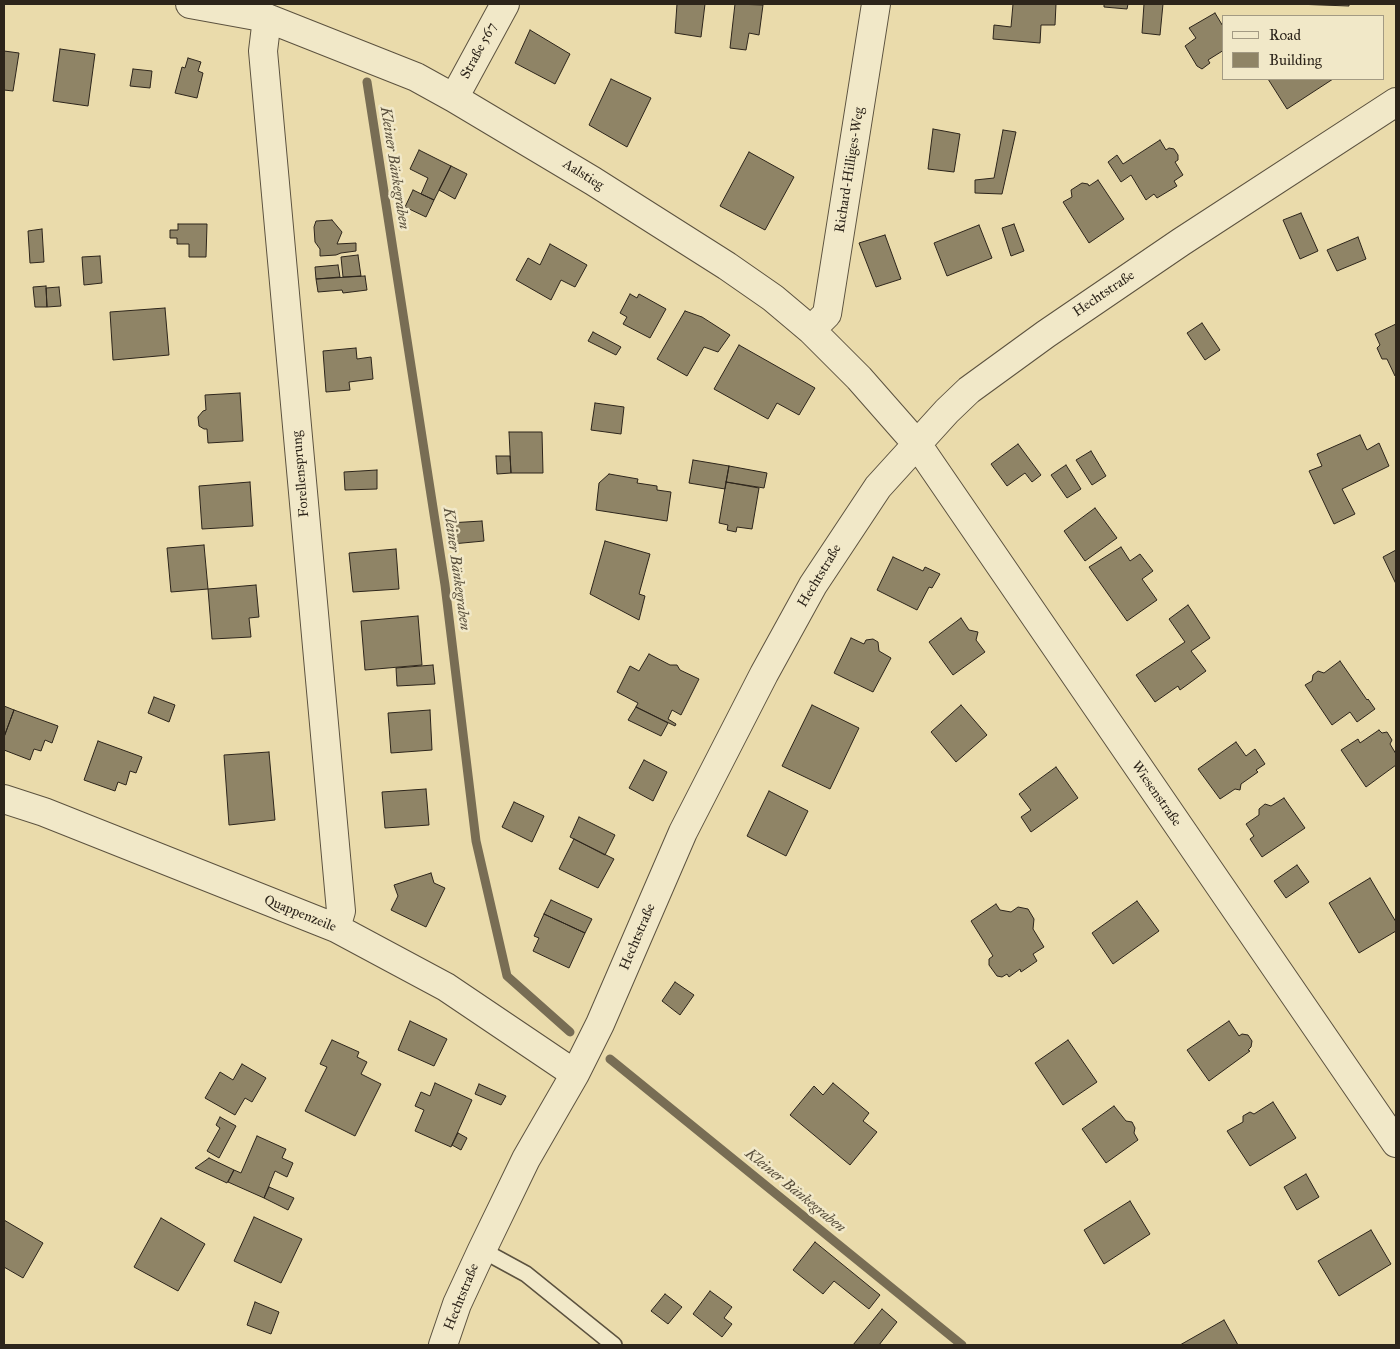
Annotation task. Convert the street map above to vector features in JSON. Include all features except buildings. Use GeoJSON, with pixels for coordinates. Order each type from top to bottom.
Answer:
{"type":"FeatureCollection","features":[{"type":"Feature","properties":{"kind":"street","name":"Aalstieg"},"geometry":{"type":"LineString","coordinates":[[190,4],[267,18],[416,77],[593,181],[727,266],[773,298],[811,330],[859,378],[917,444]]}},
{"type":"Feature","properties":{"kind":"street","name":"Straße 567"},"geometry":{"type":"LineString","coordinates":[[454,98],[505,4]]}},
{"type":"Feature","properties":{"kind":"street","name":"Richard-Hilliges-Weg"},"geometry":{"type":"LineString","coordinates":[[811,330],[827,314],[876,4]]}},
{"type":"Feature","properties":{"kind":"street","name":"Forellensprung"},"geometry":{"type":"LineString","coordinates":[[267,18],[262,51],[341,912],[336,928]]}},
{"type":"Feature","properties":{"kind":"street","name":"Hechtstraße"},"geometry":{"type":"LineString","coordinates":[[443,1345],[457,1304],[482,1250],[526,1159],[575,1074],[600,1024],[684,832],[764,674],[813,584],[878,487],[947,411],[969,390],[1046,334],[1189,237],[1396,102]]}},
{"type":"Feature","properties":{"kind":"street","name":"Wiesenstraße"},"geometry":{"type":"LineString","coordinates":[[917,444],[1396,1143]]}},
{"type":"Feature","properties":{"kind":"street","name":"Quappenzeile"},"geometry":{"type":"LineString","coordinates":[[4,799],[44,812],[336,928],[446,987],[575,1074]]}},
{"type":"Feature","properties":{"kind":"lane","name":"Hechtstraße"},"geometry":{"type":"LineString","coordinates":[[482,1250],[526,1274],[614,1345]]}},
{"type":"Feature","properties":{"kind":"waterway","name":"Kleiner Bänkegraben"},"geometry":{"type":"LineString","coordinates":[[367,82],[445,585],[476,841],[507,976],[570,1032]]}},
{"type":"Feature","properties":{"kind":"waterway","name":"Kleiner Bänkegraben"},"geometry":{"type":"LineString","coordinates":[[610,1059],[962,1345]]}}]}
